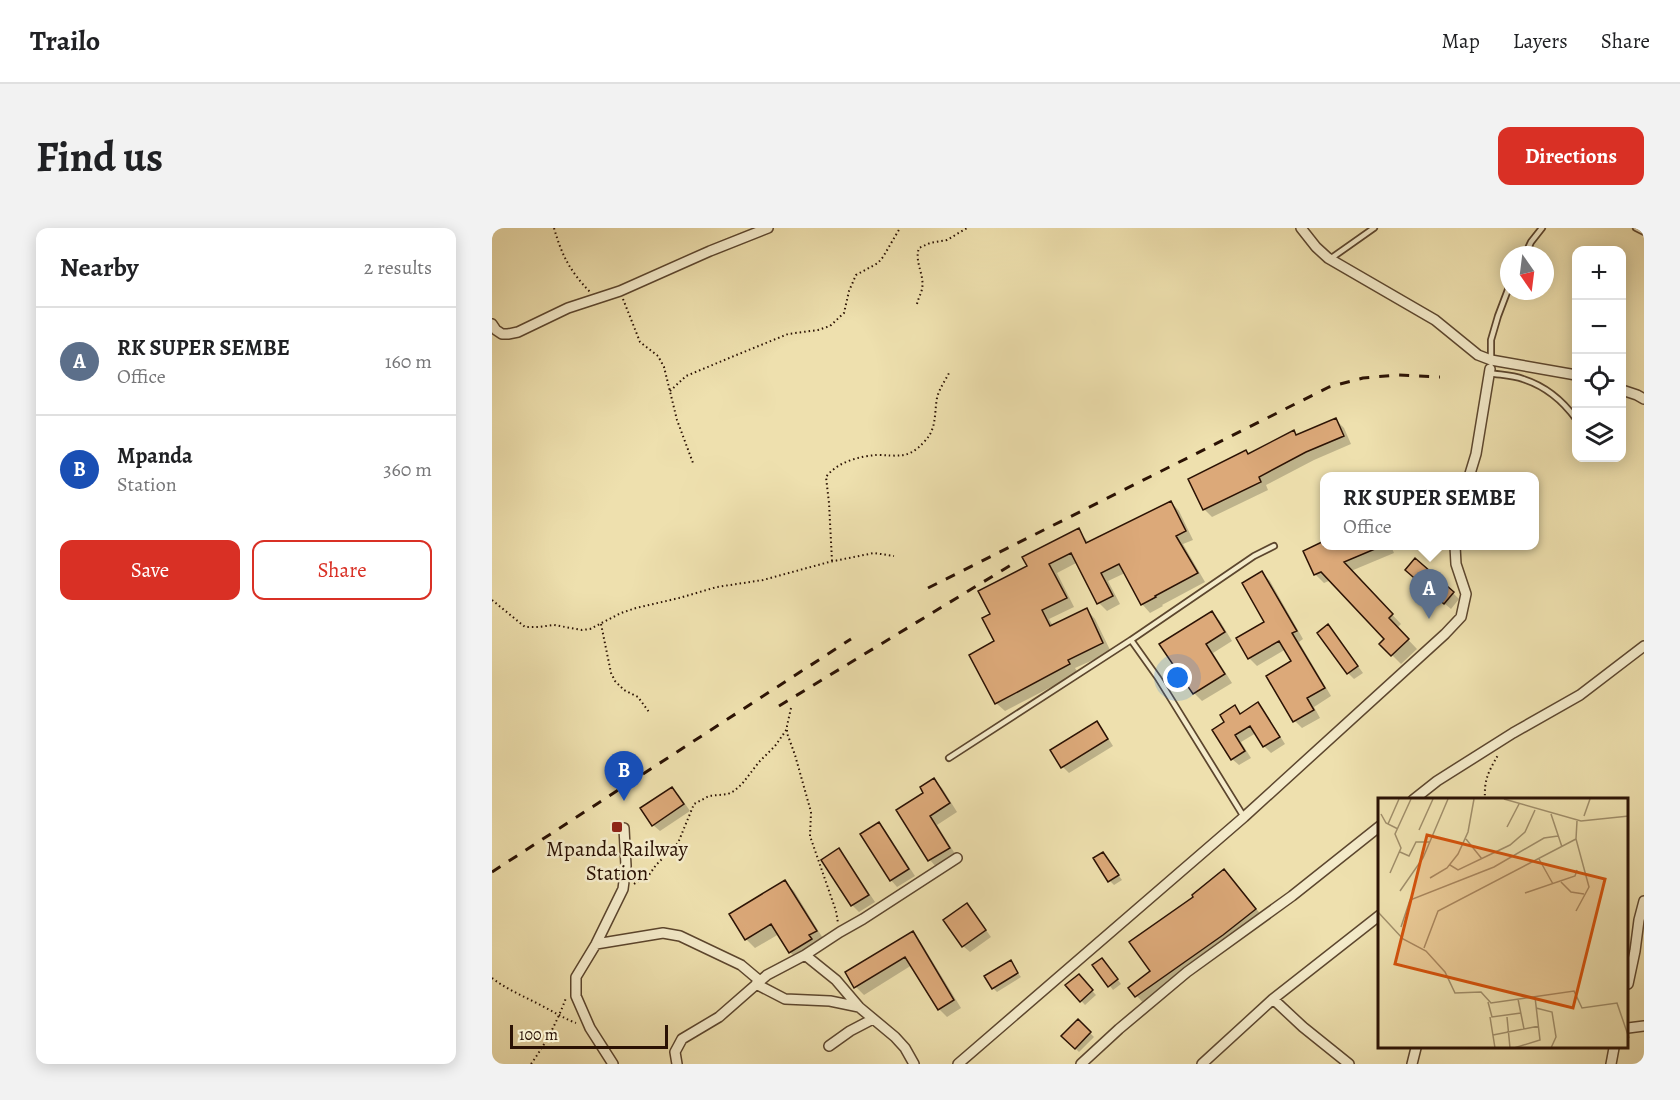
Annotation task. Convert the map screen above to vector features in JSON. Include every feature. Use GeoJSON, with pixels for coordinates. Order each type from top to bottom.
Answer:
{"type":"FeatureCollection","features":[{"type":"Feature","properties":{"kind":"street"},"geometry":{"type":"LineString","coordinates":[[739,228],[743,238]]}},
{"type":"Feature","properties":{"kind":"street"},"geometry":{"type":"LineString","coordinates":[[492,324],[502,334],[518,332],[568,308],[620,291],[710,250],[768,228]]}},
{"type":"Feature","properties":{"kind":"street"},"geometry":{"type":"LineString","coordinates":[[1301,228],[1316,247],[1330,259],[1435,320],[1490,367],[1572,375]]}},
{"type":"Feature","properties":{"kind":"street"},"geometry":{"type":"LineString","coordinates":[[1471,472],[1476,454],[1490,367]]}},
{"type":"Feature","properties":{"kind":"street"},"geometry":{"type":"LineString","coordinates":[[1626,391],[1644,399]]}},
{"type":"Feature","properties":{"kind":"street"},"geometry":{"type":"LineString","coordinates":[[958,1064],[1244,817],[1437,642],[1461,617],[1466,594],[1456,564],[1455,550]]}},
{"type":"Feature","properties":{"kind":"street"},"geometry":{"type":"LineString","coordinates":[[1416,798],[1437,781],[1504,739],[1580,695],[1644,646]]}},
{"type":"Feature","properties":{"kind":"street"},"geometry":{"type":"LineString","coordinates":[[612,1064],[590,1028],[576,996],[576,977],[596,944],[623,890],[626,866],[624,828]]}},
{"type":"Feature","properties":{"kind":"street"},"geometry":{"type":"LineString","coordinates":[[1081,1064],[1187,972],[1292,896],[1378,828]]}},
{"type":"Feature","properties":{"kind":"street"},"geometry":{"type":"LineString","coordinates":[[676,1064],[675,1052],[682,1039],[719,1017],[758,983],[957,858]]}},
{"type":"Feature","properties":{"kind":"street"},"geometry":{"type":"LineString","coordinates":[[1629,979],[1644,901]]}},
{"type":"Feature","properties":{"kind":"street"},"geometry":{"type":"LineString","coordinates":[[1202,1064],[1273,999],[1378,917]]}},
{"type":"Feature","properties":{"kind":"street"},"geometry":{"type":"LineString","coordinates":[[596,944],[663,933],[680,936],[741,965],[758,983],[785,999],[830,1001],[860,1007]]}},
{"type":"Feature","properties":{"kind":"street"},"geometry":{"type":"LineString","coordinates":[[805,955],[836,980],[860,1007],[905,1048],[914,1064]]}},
{"type":"Feature","properties":{"kind":"street"},"geometry":{"type":"LineString","coordinates":[[1273,999],[1349,1064]]}},
{"type":"Feature","properties":{"kind":"street"},"geometry":{"type":"LineString","coordinates":[[829,1046],[850,1031],[873,1019]]}},
{"type":"Feature","properties":{"kind":"street"},"geometry":{"type":"LineString","coordinates":[[1629,1028],[1644,1026]]}},
{"type":"Feature","properties":{"kind":"street"},"geometry":{"type":"LineString","coordinates":[[1412,1064],[1416,1049]]}},
{"type":"Feature","properties":{"kind":"street"},"geometry":{"type":"LineString","coordinates":[[1611,1064],[1614,1049]]}},
{"type":"Feature","properties":{"kind":"lane"},"geometry":{"type":"LineString","coordinates":[[1330,259],[1374,228]]}},
{"type":"Feature","properties":{"kind":"lane"},"geometry":{"type":"LineString","coordinates":[[1529,246],[1542,228]]}},
{"type":"Feature","properties":{"kind":"lane"},"geometry":{"type":"LineString","coordinates":[[1636,228],[1644,232]]}},
{"type":"Feature","properties":{"kind":"lane"},"geometry":{"type":"LineString","coordinates":[[1504,300],[1491,340],[1490,367],[1538,385],[1553,395],[1572,415]]}},
{"type":"Feature","properties":{"kind":"lane"},"geometry":{"type":"LineString","coordinates":[[949,758],[1131,640],[1254,556],[1274,546]]}},
{"type":"Feature","properties":{"kind":"lane"},"geometry":{"type":"LineString","coordinates":[[1131,640],[1158,678],[1244,817]]}},
{"type":"Feature","properties":{"kind":"path"},"geometry":{"type":"LineString","coordinates":[[554,228],[567,263],[576,278],[597,298]]}},
{"type":"Feature","properties":{"kind":"path"},"geometry":{"type":"LineString","coordinates":[[670,391],[686,376],[788,334],[830,326],[844,313],[849,291],[856,275],[878,263],[900,228]]}},
{"type":"Feature","properties":{"kind":"path"},"geometry":{"type":"LineString","coordinates":[[917,304],[923,288],[916,257],[919,248],[947,240],[967,228]]}},
{"type":"Feature","properties":{"kind":"path"},"geometry":{"type":"LineString","coordinates":[[620,291],[640,342],[661,361],[677,420],[693,463]]}},
{"type":"Feature","properties":{"kind":"path"},"geometry":{"type":"LineString","coordinates":[[832,561],[826,477],[829,472],[848,461],[875,455],[905,456],[923,444],[935,424],[940,388],[949,373]]}},
{"type":"Feature","properties":{"kind":"path"},"geometry":{"type":"LineString","coordinates":[[492,600],[525,627],[554,625],[582,630],[590,629],[636,608],[717,587],[763,580],[832,561],[874,554],[894,555]]}},
{"type":"Feature","properties":{"kind":"path"},"geometry":{"type":"LineString","coordinates":[[601,624],[611,673],[615,681],[624,690],[638,697],[649,712]]}},
{"type":"Feature","properties":{"kind":"path"},"geometry":{"type":"LineString","coordinates":[[791,708],[787,729],[789,742],[795,755],[811,812],[810,836],[836,910],[840,932]]}},
{"type":"Feature","properties":{"kind":"path"},"geometry":{"type":"LineString","coordinates":[[623,890],[649,875],[672,849],[682,836],[694,804],[709,796],[734,791],[775,746],[787,729]]}},
{"type":"Feature","properties":{"kind":"path"},"geometry":{"type":"LineString","coordinates":[[1485,798],[1484,785],[1487,774],[1504,739]]}},
{"type":"Feature","properties":{"kind":"path"},"geometry":{"type":"LineString","coordinates":[[531,1064],[560,1017],[576,977]]}},
{"type":"Feature","properties":{"kind":"path"},"geometry":{"type":"LineString","coordinates":[[492,978],[511,991],[560,1017],[590,1028]]}},
{"type":"Feature","properties":{"kind":"building"},"geometry":{"type":"Polygon","coordinates":[[[1336,418],[1344,436],[1306,452],[1259,477],[1261,482],[1203,510],[1188,479],[1246,450],[1248,454],[1294,430],[1296,435],[1336,418]]]}},
{"type":"Feature","properties":{"kind":"building"},"geometry":{"type":"Polygon","coordinates":[[[1171,501],[1186,531],[1176,536],[1198,573],[1141,605],[1119,564],[1101,573],[1113,596],[1097,604],[1071,553],[1049,564],[1067,598],[1042,610],[1050,626],[1087,608],[1103,643],[1068,660],[1070,664],[995,704],[969,655],[994,641],[982,618],[990,614],[978,591],[1027,566],[1022,557],[1079,528],[1086,543],[1171,501]]]}},
{"type":"Feature","properties":{"kind":"building"},"geometry":{"type":"Polygon","coordinates":[[[1320,543],[1320,550],[1372,550],[1344,562],[1393,614],[1389,618],[1409,639],[1391,656],[1379,644],[1384,639],[1321,572],[1314,575],[1303,551],[1320,543]]]}},
{"type":"Feature","properties":{"kind":"building"},"geometry":{"type":"Polygon","coordinates":[[[1415,558],[1454,592],[1444,604],[1405,570],[1415,558]]]}},
{"type":"Feature","properties":{"kind":"building"},"geometry":{"type":"Polygon","coordinates":[[[1262,571],[1297,631],[1292,633],[1325,688],[1307,698],[1314,710],[1293,722],[1266,676],[1291,661],[1279,641],[1248,659],[1236,638],[1264,622],[1242,583],[1262,571]]]}},
{"type":"Feature","properties":{"kind":"building"},"geometry":{"type":"Polygon","coordinates":[[[1212,611],[1225,632],[1206,644],[1225,674],[1193,694],[1159,644],[1212,611]]]}},
{"type":"Feature","properties":{"kind":"building"},"geometry":{"type":"Polygon","coordinates":[[[1328,624],[1358,666],[1347,674],[1317,633],[1328,624]]]}},
{"type":"Feature","properties":{"kind":"building"},"geometry":{"type":"Polygon","coordinates":[[[1258,702],[1280,737],[1263,747],[1250,726],[1235,735],[1245,751],[1231,760],[1212,730],[1224,722],[1220,715],[1235,705],[1240,714],[1258,702]]]}},
{"type":"Feature","properties":{"kind":"building"},"geometry":{"type":"Polygon","coordinates":[[[1097,721],[1108,739],[1061,768],[1050,750],[1097,721]]]}},
{"type":"Feature","properties":{"kind":"building"},"geometry":{"type":"Polygon","coordinates":[[[934,778],[950,803],[930,816],[950,848],[928,861],[896,810],[923,793],[920,787],[934,778]]]}},
{"type":"Feature","properties":{"kind":"building"},"geometry":{"type":"Polygon","coordinates":[[[672,787],[684,804],[652,826],[640,808],[672,787]]]}},
{"type":"Feature","properties":{"kind":"building"},"geometry":{"type":"Polygon","coordinates":[[[879,822],[909,869],[890,881],[860,834],[879,822]]]}},
{"type":"Feature","properties":{"kind":"building"},"geometry":{"type":"Polygon","coordinates":[[[839,848],[869,895],[851,906],[821,860],[839,848]]]}},
{"type":"Feature","properties":{"kind":"building"},"geometry":{"type":"Polygon","coordinates":[[[1103,852],[1119,875],[1108,882],[1093,858],[1103,852]]]}},
{"type":"Feature","properties":{"kind":"building"},"geometry":{"type":"Polygon","coordinates":[[[1224,869],[1256,909],[1135,997],[1128,988],[1150,971],[1129,942],[1193,897],[1192,895],[1224,869]]]}},
{"type":"Feature","properties":{"kind":"building"},"geometry":{"type":"Polygon","coordinates":[[[785,880],[817,931],[809,935],[812,939],[789,953],[771,924],[745,940],[729,914],[785,880]]]}},
{"type":"Feature","properties":{"kind":"building"},"geometry":{"type":"Polygon","coordinates":[[[967,903],[986,930],[962,947],[943,920],[967,903]]]}},
{"type":"Feature","properties":{"kind":"building"},"geometry":{"type":"Polygon","coordinates":[[[913,931],[954,1000],[938,1010],[905,957],[854,988],[845,972],[913,931]]]}},
{"type":"Feature","properties":{"kind":"building"},"geometry":{"type":"Polygon","coordinates":[[[1102,958],[1118,979],[1108,987],[1092,965],[1102,958]]]}},
{"type":"Feature","properties":{"kind":"building"},"geometry":{"type":"Polygon","coordinates":[[[1011,960],[1018,973],[992,989],[984,976],[1011,960]]]}},
{"type":"Feature","properties":{"kind":"building"},"geometry":{"type":"Polygon","coordinates":[[[1079,974],[1093,990],[1080,1002],[1065,985],[1079,974]]]}},
{"type":"Feature","properties":{"kind":"building"},"geometry":{"type":"Polygon","coordinates":[[[1078,1019],[1091,1032],[1075,1049],[1061,1036],[1078,1019]]]}},
{"type":"Feature","properties":{"kind":"railway"},"geometry":{"type":"LineString","coordinates":[[928,588],[1329,387],[1363,378],[1397,375],[1440,377]]}},
{"type":"Feature","properties":{"kind":"railway"},"geometry":{"type":"LineString","coordinates":[[779,706],[1011,565]]}},
{"type":"Feature","properties":{"kind":"railway"},"geometry":{"type":"LineString","coordinates":[[492,872],[851,639]]}},
{"type":"Feature","properties":{"kind":"place","name":"RK SUPER SEMBE"},"geometry":{"type":"Point","coordinates":[1429,619]}},
{"type":"Feature","properties":{"kind":"place","name":"Mpanda"},"geometry":{"type":"Point","coordinates":[624,801]}},
{"type":"Feature","properties":{"kind":"place","name":"Mpanda Railway Station"},"geometry":{"type":"Point","coordinates":[617,827]}}]}
